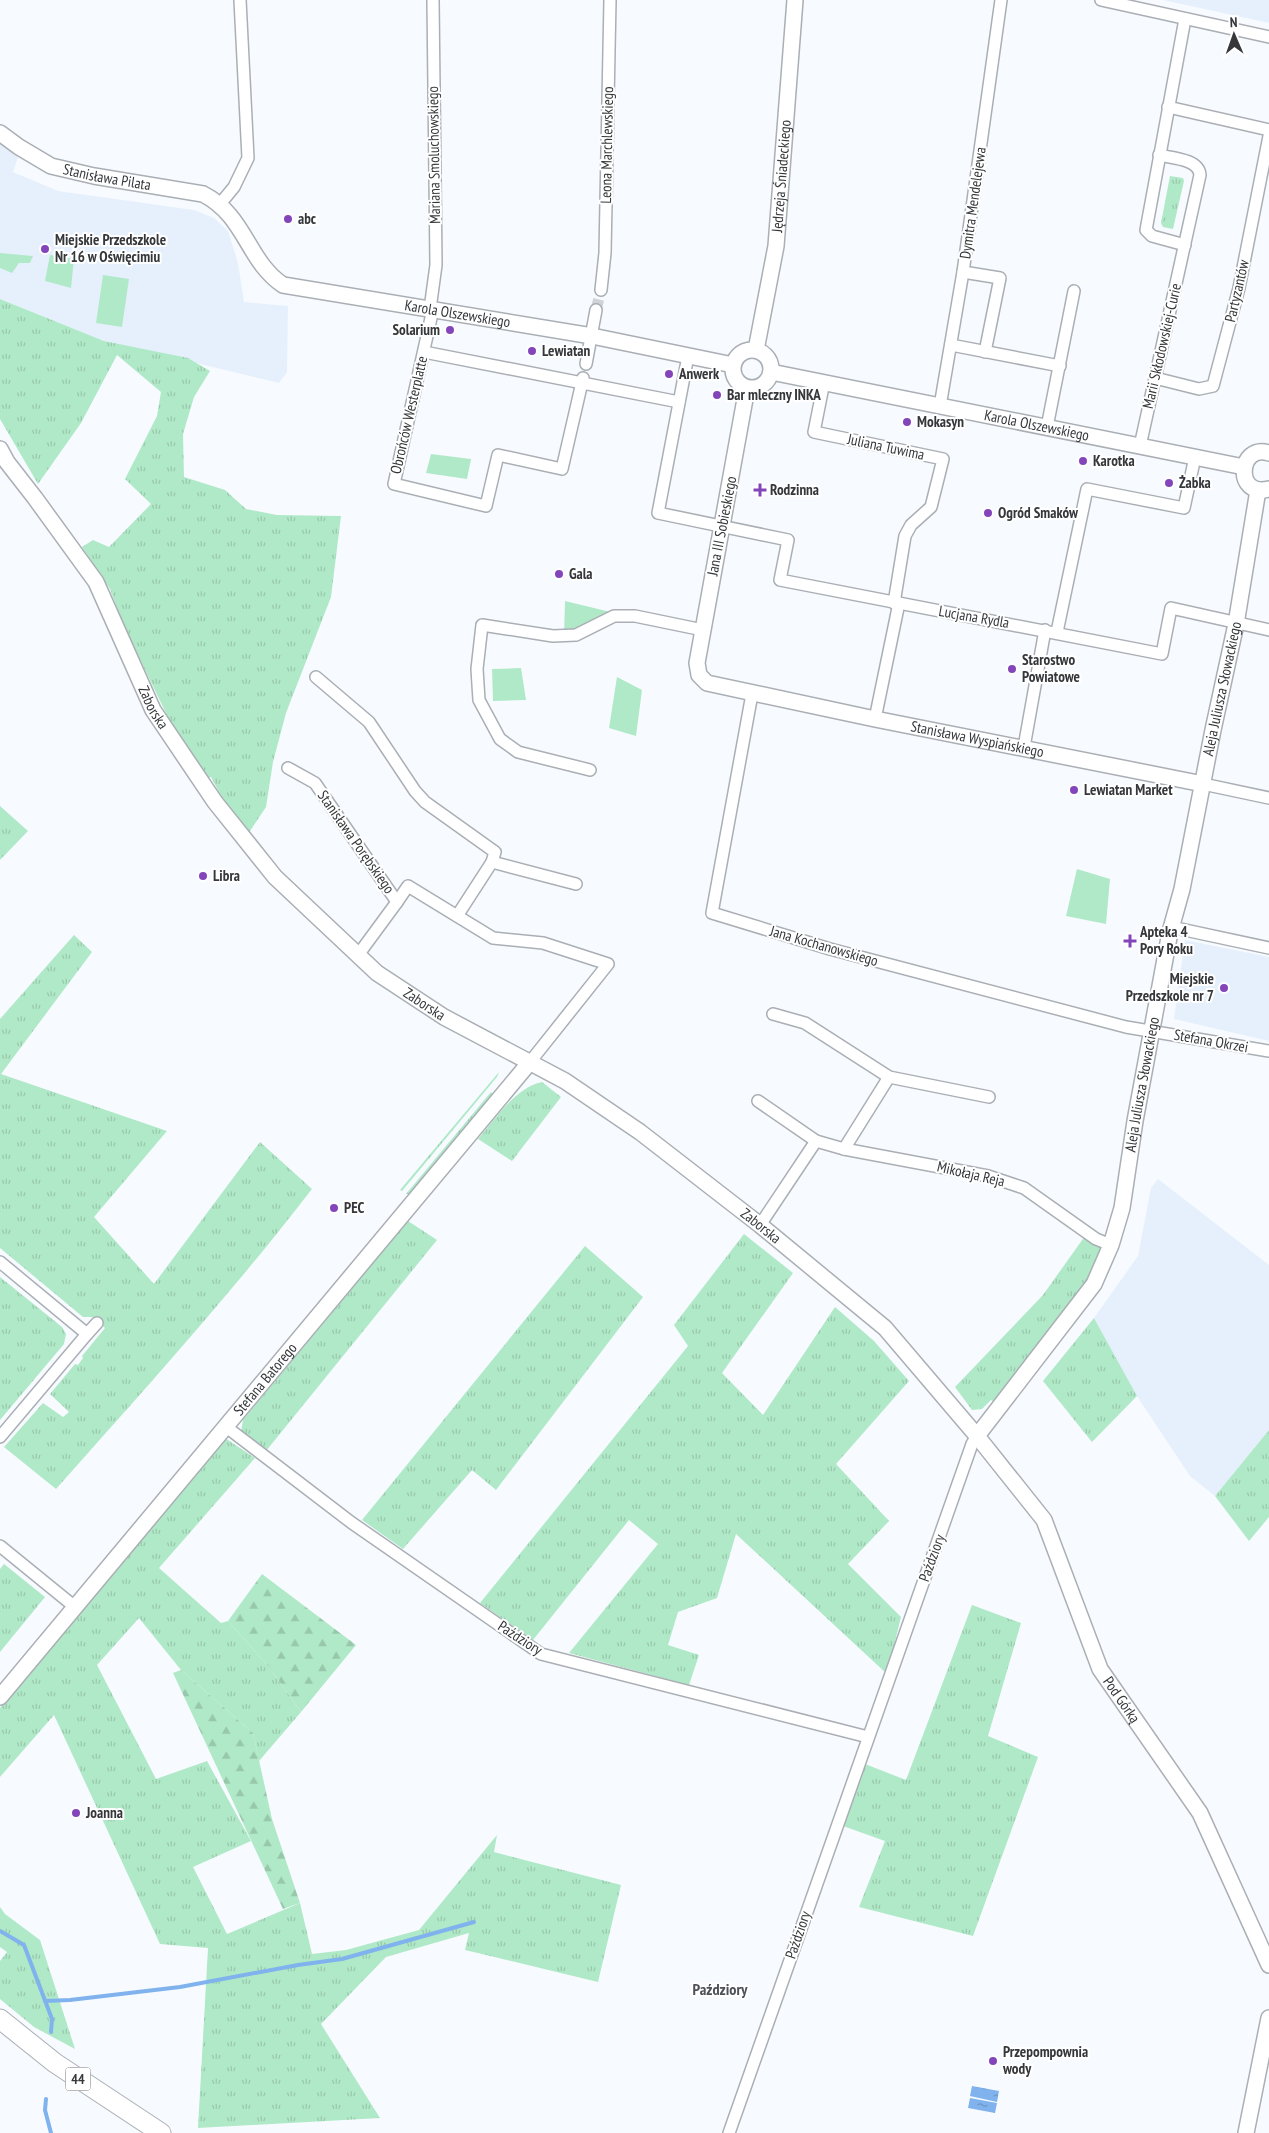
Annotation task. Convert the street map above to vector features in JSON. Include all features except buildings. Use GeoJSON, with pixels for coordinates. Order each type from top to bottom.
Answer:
{"type":"FeatureCollection","features":[{"type":"Feature","properties":{"kind":"main road","name":"44"},"geometry":{"type":"LineString","coordinates":[[0,2019],[55,2063],[161,2133]]}},
{"type":"Feature","properties":{"kind":"street"},"geometry":{"type":"LineString","coordinates":[[220,204],[234,187],[248,158],[240,0]]}},
{"type":"Feature","properties":{"kind":"street","name":"Mariana Smoluchowskiego"},"geometry":{"type":"LineString","coordinates":[[432,309],[436,265],[433,0]]}},
{"type":"Feature","properties":{"kind":"street","name":"Leona Marchlewskiego"},"geometry":{"type":"LineString","coordinates":[[600,290],[605,253],[610,0]]}},
{"type":"Feature","properties":{"kind":"street","name":"Jędrzeja Śniadeckiego"},"geometry":{"type":"LineString","coordinates":[[756,350],[776,246],[796,0]]}},
{"type":"Feature","properties":{"kind":"street","name":"Dymitra Mendelejewa"},"geometry":{"type":"LineString","coordinates":[[940,406],[963,272],[1001,0]]}},
{"type":"Feature","properties":{"kind":"street"},"geometry":{"type":"LineString","coordinates":[[1101,0],[1269,37]]}},
{"type":"Feature","properties":{"kind":"street"},"geometry":{"type":"LineString","coordinates":[[1185,19],[1146,230],[1152,236],[1185,245]]}},
{"type":"Feature","properties":{"kind":"street"},"geometry":{"type":"LineString","coordinates":[[1168,107],[1269,130]]}},
{"type":"Feature","properties":{"kind":"street","name":"Stanisława Pilata"},"geometry":{"type":"LineString","coordinates":[[0,133],[51,166],[94,176],[203,194],[220,204]]}},
{"type":"Feature","properties":{"kind":"street","name":"Partyzantów"},"geometry":{"type":"LineString","coordinates":[[1155,378],[1199,389],[1213,386],[1239,288],[1269,136]]}},
{"type":"Feature","properties":{"kind":"street","name":"Marii Skłodowskiej-Curie"},"geometry":{"type":"LineString","coordinates":[[1140,446],[1200,170],[1193,163],[1159,155]]}},
{"type":"Feature","properties":{"kind":"street","name":"Karola Olszewskiego"},"geometry":{"type":"LineString","coordinates":[[220,204],[242,229],[264,269],[283,285],[592,336],[733,365]]}},
{"type":"Feature","properties":{"kind":"street"},"geometry":{"type":"LineString","coordinates":[[963,272],[1000,278],[985,352]]}},
{"type":"Feature","properties":{"kind":"street"},"geometry":{"type":"LineString","coordinates":[[1047,427],[1074,291]]}},
{"type":"Feature","properties":{"kind":"street","name":"Obrońców Westerplatte"},"geometry":{"type":"LineString","coordinates":[[432,309],[394,484],[486,506],[498,454],[562,469],[583,381]]}},
{"type":"Feature","properties":{"kind":"street"},"geometry":{"type":"LineString","coordinates":[[586,364],[596,310]]}},
{"type":"Feature","properties":{"kind":"street"},"geometry":{"type":"LineString","coordinates":[[951,345],[1060,366]]}},
{"type":"Feature","properties":{"kind":"street"},"geometry":{"type":"LineString","coordinates":[[750,349],[756,350],[770,361],[771,372],[765,384],[759,387],[747,388],[736,381],[732,371],[733,365],[739,354],[750,349]]}},
{"type":"Feature","properties":{"kind":"street"},"geometry":{"type":"LineString","coordinates":[[424,352],[583,381],[679,402]]}},
{"type":"Feature","properties":{"kind":"street"},"geometry":{"type":"LineString","coordinates":[[688,356],[658,513],[723,526]]}},
{"type":"Feature","properties":{"kind":"street","name":"Karola Olszewskiego"},"geometry":{"type":"LineString","coordinates":[[771,372],[1244,467]]}},
{"type":"Feature","properties":{"kind":"street","name":"Juliana Tuwima"},"geometry":{"type":"LineString","coordinates":[[824,382],[814,432],[943,459],[931,507],[911,524],[906,536],[897,603]]}},
{"type":"Feature","properties":{"kind":"street","name":"Jana III Sobieskiego"},"geometry":{"type":"LineString","coordinates":[[696,663],[723,526],[747,388]]}},
{"type":"Feature","properties":{"kind":"street"},"geometry":{"type":"LineString","coordinates":[[1263,489],[1252,487],[1245,479],[1244,467],[1254,454],[1268,448]]}},
{"type":"Feature","properties":{"kind":"street","name":"Zaborska"},"geometry":{"type":"LineString","coordinates":[[0,449],[7,462],[36,498],[96,582],[153,710],[215,802],[275,877],[377,973],[444,1017],[565,1081],[640,1132],[760,1225],[885,1328],[977,1436]]}},
{"type":"Feature","properties":{"kind":"street"},"geometry":{"type":"LineString","coordinates":[[1057,632],[1087,489],[1184,508],[1195,458]]}},
{"type":"Feature","properties":{"kind":"street","name":"Aleja Juliusza Słowackiego"},"geometry":{"type":"LineString","coordinates":[[977,1436],[1094,1284],[1111,1245],[1122,1208],[1171,927],[1182,889],[1263,489]]}},
{"type":"Feature","properties":{"kind":"street","name":"Lucjana Rydla"},"geometry":{"type":"LineString","coordinates":[[723,526],[788,540],[780,580],[1057,632],[1162,654],[1171,608],[1236,624]]}},
{"type":"Feature","properties":{"kind":"street"},"geometry":{"type":"LineString","coordinates":[[875,719],[897,603]]}},
{"type":"Feature","properties":{"kind":"street"},"geometry":{"type":"LineString","coordinates":[[590,770],[518,752],[500,739],[479,700],[477,670],[482,625],[553,636],[576,635],[614,616],[635,616],[703,630]]}},
{"type":"Feature","properties":{"kind":"street"},"geometry":{"type":"LineString","coordinates":[[1236,624],[1269,630]]}},
{"type":"Feature","properties":{"kind":"street"},"geometry":{"type":"LineString","coordinates":[[1024,747],[1045,630]]}},
{"type":"Feature","properties":{"kind":"street","name":"Stanisława Wyspiańskiego"},"geometry":{"type":"LineString","coordinates":[[696,663],[700,675],[707,682],[752,694],[1024,747],[1269,798]]}},
{"type":"Feature","properties":{"kind":"street"},"geometry":{"type":"LineString","coordinates":[[316,677],[369,722],[415,791],[425,802],[495,852],[492,862],[457,916]]}},
{"type":"Feature","properties":{"kind":"street","name":"Jana Kochanowskiego"},"geometry":{"type":"LineString","coordinates":[[752,694],[712,913],[830,949],[1126,1027],[1152,1031]]}},
{"type":"Feature","properties":{"kind":"street","name":"Stanisława Porębskiego"},"geometry":{"type":"LineString","coordinates":[[288,768],[315,783],[397,902]]}},
{"type":"Feature","properties":{"kind":"street"},"geometry":{"type":"LineString","coordinates":[[492,862],[576,884]]}},
{"type":"Feature","properties":{"kind":"street","name":"Stanisława Porębskiego"},"geometry":{"type":"LineString","coordinates":[[358,955],[408,886],[493,938],[543,943],[608,964],[530,1062]]}},
{"type":"Feature","properties":{"kind":"street"},"geometry":{"type":"LineString","coordinates":[[1171,927],[1269,948]]}},
{"type":"Feature","properties":{"kind":"street"},"geometry":{"type":"LineString","coordinates":[[773,1014],[805,1023],[889,1077],[989,1096]]}},
{"type":"Feature","properties":{"kind":"street","name":"Stefana Okrzei"},"geometry":{"type":"LineString","coordinates":[[1152,1031],[1269,1051]]}},
{"type":"Feature","properties":{"kind":"street","name":"Stefana Batorego"},"geometry":{"type":"LineString","coordinates":[[0,1697],[530,1062]]}},
{"type":"Feature","properties":{"kind":"street"},"geometry":{"type":"LineString","coordinates":[[844,1149],[889,1077]]}},
{"type":"Feature","properties":{"kind":"street","name":"Mikołaja Reja"},"geometry":{"type":"LineString","coordinates":[[758,1101],[816,1141],[844,1149],[988,1176],[1024,1188],[1096,1239],[1111,1245]]}},
{"type":"Feature","properties":{"kind":"street"},"geometry":{"type":"LineString","coordinates":[[760,1225],[816,1141]]}},
{"type":"Feature","properties":{"kind":"street"},"geometry":{"type":"LineString","coordinates":[[0,1262],[87,1334]]}},
{"type":"Feature","properties":{"kind":"street"},"geometry":{"type":"LineString","coordinates":[[0,1437],[97,1323]]}},
{"type":"Feature","properties":{"kind":"street","name":"Paździory"},"geometry":{"type":"LineString","coordinates":[[225,1426],[352,1523],[541,1654],[868,1737]]}},
{"type":"Feature","properties":{"kind":"street","name":"Paździory"},"geometry":{"type":"LineString","coordinates":[[729,2133],[972,1444],[977,1436]]}},
{"type":"Feature","properties":{"kind":"street","name":"Pod Górką"},"geometry":{"type":"LineString","coordinates":[[977,1436],[1044,1520],[1100,1669],[1200,1813],[1269,1965]]}},
{"type":"Feature","properties":{"kind":"street"},"geometry":{"type":"LineString","coordinates":[[0,1546],[75,1607]]}},
{"type":"Feature","properties":{"kind":"street"},"geometry":{"type":"LineString","coordinates":[[1246,2133],[1269,2018]]}},
{"type":"Feature","properties":{"kind":"shaded area"},"geometry":{"type":"Polygon","coordinates":[[[1163,0],[1269,0],[1269,23],[1163,0]]]}},
{"type":"Feature","properties":{"kind":"shaded area"},"geometry":{"type":"Polygon","coordinates":[[[0,142],[18,157],[13,172],[58,191],[194,210],[214,218],[228,231],[238,263],[244,302],[288,306],[287,372],[279,383],[104,341],[0,299],[0,142]]]}},
{"type":"Feature","properties":{"kind":"shaded area","name":"Miejskie Przedszkole nr 7"},"geometry":{"type":"Polygon","coordinates":[[[1185,940],[1269,957],[1269,1041],[1174,1019],[1185,940]]]}},
{"type":"Feature","properties":{"kind":"shaded area"},"geometry":{"type":"Polygon","coordinates":[[[1158,1179],[1269,1265],[1269,1430],[1215,1496],[1190,1476],[1137,1396],[1094,1318],[1138,1256],[1151,1188],[1158,1179]]]}},
{"type":"Feature","properties":{"kind":"green space"},"geometry":{"type":"Polygon","coordinates":[[[1170,176],[1183,178],[1184,181],[1173,229],[1163,227],[1161,223],[1170,176]]]}},
{"type":"Feature","properties":{"kind":"green space"},"geometry":{"type":"Polygon","coordinates":[[[0,253],[33,256],[30,263],[19,263],[12,273],[0,268],[0,253]]]}},
{"type":"Feature","properties":{"kind":"green space"},"geometry":{"type":"Polygon","coordinates":[[[50,255],[74,259],[71,288],[45,281],[50,255]]]}},
{"type":"Feature","properties":{"kind":"green space"},"geometry":{"type":"Polygon","coordinates":[[[103,275],[129,279],[122,327],[96,323],[103,275]]]}},
{"type":"Feature","properties":{"kind":"green space"},"geometry":{"type":"Polygon","coordinates":[[[0,299],[104,341],[188,358],[210,371],[194,397],[183,434],[184,477],[225,490],[246,509],[277,515],[341,516],[331,597],[286,713],[273,762],[266,807],[248,834],[229,811],[211,777],[205,779],[175,732],[124,626],[110,589],[82,547],[93,540],[109,547],[151,504],[125,479],[157,416],[161,392],[117,355],[81,423],[38,484],[0,419],[0,299]]]}},
{"type":"Feature","properties":{"kind":"green space"},"geometry":{"type":"Polygon","coordinates":[[[431,454],[471,459],[467,479],[426,473],[431,454]]]}},
{"type":"Feature","properties":{"kind":"green space"},"geometry":{"type":"Polygon","coordinates":[[[565,601],[627,616],[564,636],[565,601]]]}},
{"type":"Feature","properties":{"kind":"green space"},"geometry":{"type":"Polygon","coordinates":[[[521,668],[526,700],[493,701],[492,669],[521,668]]]}},
{"type":"Feature","properties":{"kind":"green space"},"geometry":{"type":"Polygon","coordinates":[[[617,677],[642,690],[636,736],[609,728],[617,677]]]}},
{"type":"Feature","properties":{"kind":"green space"},"geometry":{"type":"Polygon","coordinates":[[[0,806],[28,831],[0,860],[0,806]]]}},
{"type":"Feature","properties":{"kind":"green space"},"geometry":{"type":"Polygon","coordinates":[[[1077,869],[1110,879],[1106,924],[1066,916],[1077,869]]]}},
{"type":"Feature","properties":{"kind":"green space"},"geometry":{"type":"Polygon","coordinates":[[[74,935],[92,952],[1,1074],[167,1131],[94,1217],[154,1284],[260,1142],[312,1189],[219,1304],[56,1489],[4,1447],[43,1403],[63,1417],[69,1412],[50,1394],[75,1364],[78,1365],[83,1358],[82,1356],[105,1328],[92,1317],[83,1317],[0,1248],[0,1019],[74,935]]]}},
{"type":"Feature","properties":{"kind":"green space"},"geometry":{"type":"Polygon","coordinates":[[[499,1072],[497,1077],[402,1191],[400,1190],[499,1072]]]}},
{"type":"Feature","properties":{"kind":"green space"},"geometry":{"type":"Polygon","coordinates":[[[542,1082],[561,1097],[512,1161],[478,1139],[515,1097],[532,1085],[542,1082]]]}},
{"type":"Feature","properties":{"kind":"green space"},"geometry":{"type":"Polygon","coordinates":[[[491,1092],[493,1094],[409,1194],[406,1194],[491,1092]]]}},
{"type":"Feature","properties":{"kind":"green space"},"geometry":{"type":"Polygon","coordinates":[[[408,1221],[437,1240],[266,1451],[241,1432],[243,1420],[408,1221]]]}},
{"type":"Feature","properties":{"kind":"green space"},"geometry":{"type":"Polygon","coordinates":[[[744,1234],[793,1273],[722,1373],[763,1415],[835,1307],[874,1341],[909,1381],[836,1464],[889,1521],[848,1564],[901,1617],[887,1674],[736,1534],[717,1598],[678,1612],[668,1645],[699,1655],[689,1685],[569,1653],[658,1544],[629,1520],[533,1640],[480,1603],[688,1346],[674,1325],[744,1234]]]}},
{"type":"Feature","properties":{"kind":"green space"},"geometry":{"type":"Polygon","coordinates":[[[1085,1236],[1105,1247],[1089,1281],[996,1403],[991,1400],[982,1409],[972,1410],[955,1387],[1043,1295],[1085,1236]]]}},
{"type":"Feature","properties":{"kind":"green space"},"geometry":{"type":"Polygon","coordinates":[[[585,1246],[643,1297],[496,1490],[472,1470],[403,1549],[362,1520],[585,1246]]]}},
{"type":"Feature","properties":{"kind":"green space"},"geometry":{"type":"Polygon","coordinates":[[[0,1277],[62,1327],[66,1334],[64,1344],[0,1420],[0,1277]]]}},
{"type":"Feature","properties":{"kind":"green space"},"geometry":{"type":"Polygon","coordinates":[[[1094,1318],[1137,1396],[1092,1442],[1043,1381],[1094,1318]]]}},
{"type":"Feature","properties":{"kind":"green space"},"geometry":{"type":"Polygon","coordinates":[[[1269,1430],[1269,1517],[1249,1541],[1215,1496],[1269,1430]]]}},
{"type":"Feature","properties":{"kind":"green space"},"geometry":{"type":"Polygon","coordinates":[[[225,1438],[255,1458],[159,1568],[221,1623],[228,1621],[269,1667],[301,1712],[259,1761],[253,1733],[181,1670],[139,1618],[97,1665],[156,1779],[207,1761],[251,1841],[193,1867],[227,1934],[300,1903],[312,1954],[346,1950],[419,1930],[497,1835],[494,1852],[621,1885],[598,1982],[465,1950],[469,1933],[386,1957],[321,2024],[380,2118],[198,2128],[208,1948],[160,1944],[54,1715],[0,1777],[0,1708],[225,1438]]]}},
{"type":"Feature","properties":{"kind":"green space"},"geometry":{"type":"Polygon","coordinates":[[[4,1564],[45,1597],[0,1652],[0,1569],[4,1564]]]}},
{"type":"Feature","properties":{"kind":"green space"},"geometry":{"type":"Polygon","coordinates":[[[262,1574],[356,1645],[301,1712],[269,1667],[228,1621],[262,1574]]]}},
{"type":"Feature","properties":{"kind":"green space"},"geometry":{"type":"Polygon","coordinates":[[[972,1605],[1021,1623],[988,1736],[1038,1757],[973,1936],[859,1907],[885,1841],[843,1826],[865,1764],[906,1780],[972,1605]]]}},
{"type":"Feature","properties":{"kind":"green space"},"geometry":{"type":"Polygon","coordinates":[[[181,1670],[253,1733],[272,1819],[300,1903],[283,1909],[173,1673],[181,1670]]]}},
{"type":"Feature","properties":{"kind":"green space"},"geometry":{"type":"Polygon","coordinates":[[[0,1907],[5,1914],[40,1940],[75,2049],[34,2027],[0,1999],[0,1961],[7,1952],[0,1947],[0,1907]]]}},
{"type":"Feature","properties":{"kind":"water"},"geometry":{"type":"Polygon","coordinates":[[[972,2086],[999,2091],[997,2102],[970,2096],[972,2086]]]}},
{"type":"Feature","properties":{"kind":"water"},"geometry":{"type":"Polygon","coordinates":[[[970,2098],[997,2103],[995,2113],[968,2108],[970,2098]]]}},
{"type":"Feature","properties":{"kind":"waterway"},"geometry":{"type":"LineString","coordinates":[[45,2001],[70,2000],[180,1987],[298,1965],[342,1959],[474,1922]]}},
{"type":"Feature","properties":{"kind":"waterway"},"geometry":{"type":"LineString","coordinates":[[0,1931],[24,1945],[52,2019],[51,2032]]}},
{"type":"Feature","properties":{"kind":"waterway"},"geometry":{"type":"LineString","coordinates":[[46,2099],[45,2110],[51,2133]]}},
{"type":"Feature","properties":{"kind":"tunnel"},"geometry":{"type":"LineString","coordinates":[[596,310],[601,290]]}},
{"type":"Feature","properties":{"kind":"place","name":"abc"},"geometry":{"type":"Point","coordinates":[288,219]}},
{"type":"Feature","properties":{"kind":"place","name":"Miejskie Przedszkole Nr 16 w Oświęcimiu"},"geometry":{"type":"Point","coordinates":[45,249]}},
{"type":"Feature","properties":{"kind":"place","name":"Solarium"},"geometry":{"type":"Point","coordinates":[450,330]}},
{"type":"Feature","properties":{"kind":"place","name":"Lewiatan"},"geometry":{"type":"Point","coordinates":[532,351]}},
{"type":"Feature","properties":{"kind":"place","name":"Anwerk"},"geometry":{"type":"Point","coordinates":[669,374]}},
{"type":"Feature","properties":{"kind":"place","name":"Bar mleczny INKA"},"geometry":{"type":"Point","coordinates":[717,395]}},
{"type":"Feature","properties":{"kind":"place","name":"Mokasyn"},"geometry":{"type":"Point","coordinates":[907,422]}},
{"type":"Feature","properties":{"kind":"place","name":"Karotka"},"geometry":{"type":"Point","coordinates":[1083,461]}},
{"type":"Feature","properties":{"kind":"place","name":"Żabka"},"geometry":{"type":"Point","coordinates":[1169,483]}},
{"type":"Feature","properties":{"kind":"place","name":"Rodzinna"},"geometry":{"type":"Point","coordinates":[760,490]}},
{"type":"Feature","properties":{"kind":"place","name":"Ogród Smaków"},"geometry":{"type":"Point","coordinates":[988,513]}},
{"type":"Feature","properties":{"kind":"place","name":"Gala"},"geometry":{"type":"Point","coordinates":[559,574]}},
{"type":"Feature","properties":{"kind":"place","name":"Starostwo Powiatowe"},"geometry":{"type":"Point","coordinates":[1012,669]}},
{"type":"Feature","properties":{"kind":"place","name":"Lewiatan Market"},"geometry":{"type":"Point","coordinates":[1074,790]}},
{"type":"Feature","properties":{"kind":"place","name":"Libra"},"geometry":{"type":"Point","coordinates":[203,876]}},
{"type":"Feature","properties":{"kind":"place","name":"Apteka 4 Pory Roku"},"geometry":{"type":"Point","coordinates":[1130,941]}},
{"type":"Feature","properties":{"kind":"place","name":"Miejskie Przedszkole nr 7"},"geometry":{"type":"Point","coordinates":[1224,988]}},
{"type":"Feature","properties":{"kind":"place","name":"PEC"},"geometry":{"type":"Point","coordinates":[334,1208]}},
{"type":"Feature","properties":{"kind":"place","name":"Joanna"},"geometry":{"type":"Point","coordinates":[76,1813]}},
{"type":"Feature","properties":{"kind":"place","name":"Przepompownia wody"},"geometry":{"type":"Point","coordinates":[993,2061]}},
{"type":"Feature","properties":{"kind":"district","name":"Paździory"},"geometry":{"type":"Point","coordinates":[720,1989]}}]}
